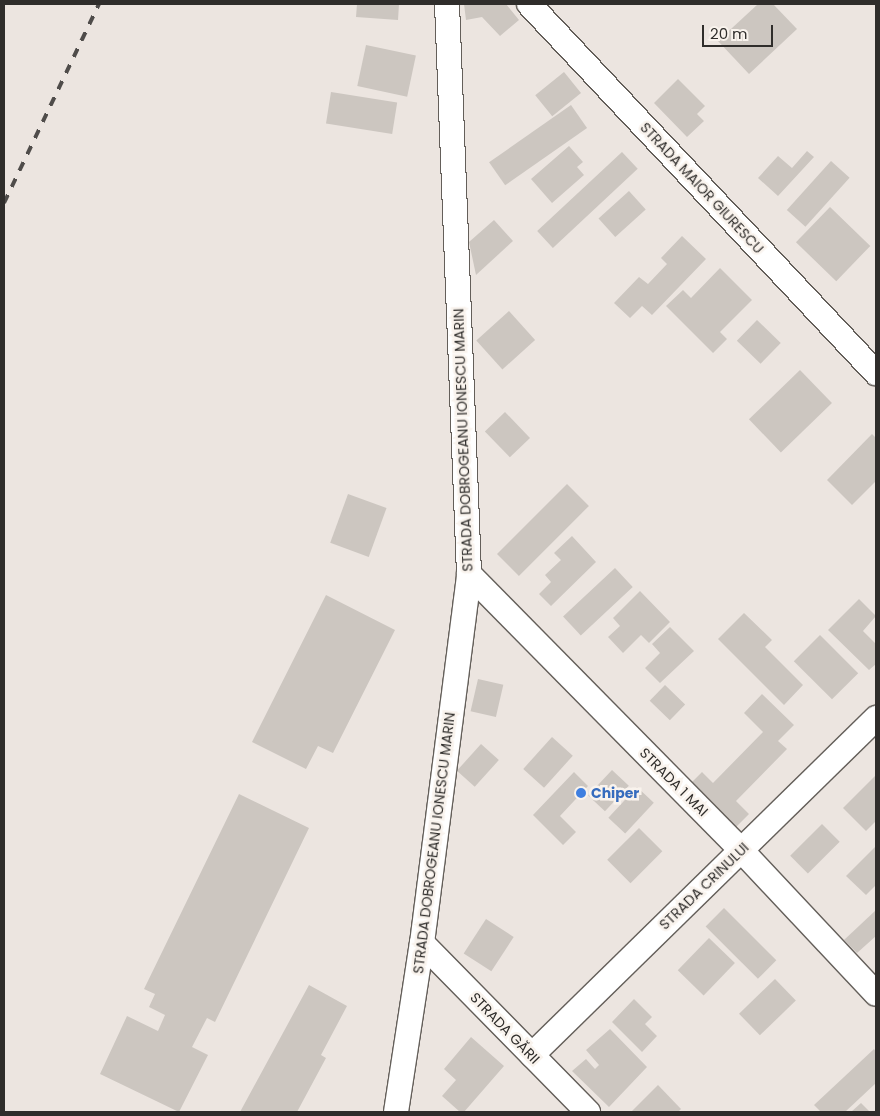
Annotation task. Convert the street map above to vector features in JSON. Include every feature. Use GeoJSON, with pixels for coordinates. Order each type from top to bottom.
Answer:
{"type":"FeatureCollection","features":[{"type":"Feature","properties":{"kind":"street","name":"STRADA DOBROGEANU IONESCU MARIN"},"geometry":{"type":"LineString","coordinates":[[396,1112],[422,943],[469,574],[447,4]]}},
{"type":"Feature","properties":{"kind":"street","name":"STRADA MAIOR GIURESCU"},"geometry":{"type":"LineString","coordinates":[[529,4],[876,373]]}},
{"type":"Feature","properties":{"kind":"street","name":"STRADA 1 MAI"},"geometry":{"type":"LineString","coordinates":[[469,574],[741,850],[876,994]]}},
{"type":"Feature","properties":{"kind":"street","name":"STRADA CRINULUI"},"geometry":{"type":"LineString","coordinates":[[532,1055],[876,718]]}},
{"type":"Feature","properties":{"kind":"street","name":"STRADA GĂRII"},"geometry":{"type":"LineString","coordinates":[[422,943],[588,1112]]}},
{"type":"Feature","properties":{"kind":"building"},"geometry":{"type":"Polygon","coordinates":[[[357,4],[399,4],[398,20],[356,17],[357,4]]]}},
{"type":"Feature","properties":{"kind":"building"},"geometry":{"type":"Polygon","coordinates":[[[464,4],[506,4],[519,20],[500,36],[482,17],[466,20],[464,4]]]}},
{"type":"Feature","properties":{"kind":"building"},"geometry":{"type":"Polygon","coordinates":[[[758,4],[773,4],[797,29],[749,74],[718,41],[758,4]]]}},
{"type":"Feature","properties":{"kind":"building"},"geometry":{"type":"Polygon","coordinates":[[[366,45],[416,56],[407,97],[357,86],[366,45]]]}},
{"type":"Feature","properties":{"kind":"building"},"geometry":{"type":"Polygon","coordinates":[[[564,72],[581,93],[552,116],[535,95],[564,72]]]}},
{"type":"Feature","properties":{"kind":"building"},"geometry":{"type":"Polygon","coordinates":[[[678,79],[705,106],[697,114],[704,121],[687,137],[654,103],[678,79]]]}},
{"type":"Feature","properties":{"kind":"building"},"geometry":{"type":"Polygon","coordinates":[[[331,92],[397,102],[392,134],[326,124],[331,92]]]}},
{"type":"Feature","properties":{"kind":"building"},"geometry":{"type":"Polygon","coordinates":[[[571,105],[587,128],[505,185],[489,162],[571,105]]]}},
{"type":"Feature","properties":{"kind":"building"},"geometry":{"type":"Polygon","coordinates":[[[569,146],[583,162],[577,167],[584,175],[552,203],[531,179],[569,146]]]}},
{"type":"Feature","properties":{"kind":"building"},"geometry":{"type":"Polygon","coordinates":[[[807,151],[814,157],[778,196],[758,178],[778,156],[792,168],[807,151]]]}},
{"type":"Feature","properties":{"kind":"building"},"geometry":{"type":"Polygon","coordinates":[[[622,152],[638,169],[553,248],[537,231],[622,152]]]}},
{"type":"Feature","properties":{"kind":"building"},"geometry":{"type":"Polygon","coordinates":[[[831,161],[850,178],[805,227],[787,210],[831,161]]]}},
{"type":"Feature","properties":{"kind":"building"},"geometry":{"type":"Polygon","coordinates":[[[629,191],[646,210],[615,237],[599,218],[629,191]]]}},
{"type":"Feature","properties":{"kind":"building"},"geometry":{"type":"Polygon","coordinates":[[[830,207],[870,246],[836,281],[796,242],[830,207]]]}},
{"type":"Feature","properties":{"kind":"building"},"geometry":{"type":"Polygon","coordinates":[[[494,220],[513,241],[476,275],[469,242],[494,220]]]}},
{"type":"Feature","properties":{"kind":"building"},"geometry":{"type":"Polygon","coordinates":[[[682,236],[706,259],[652,315],[642,306],[630,318],[614,303],[639,277],[648,284],[667,264],[661,258],[682,236]]]}},
{"type":"Feature","properties":{"kind":"building"},"geometry":{"type":"Polygon","coordinates":[[[720,268],[752,300],[720,332],[727,339],[713,353],[666,306],[683,290],[691,298],[720,268]]]}},
{"type":"Feature","properties":{"kind":"building"},"geometry":{"type":"Polygon","coordinates":[[[509,311],[535,340],[502,369],[476,340],[509,311]]]}},
{"type":"Feature","properties":{"kind":"building"},"geometry":{"type":"Polygon","coordinates":[[[757,320],[781,343],[761,364],[737,341],[757,320]]]}},
{"type":"Feature","properties":{"kind":"building"},"geometry":{"type":"Polygon","coordinates":[[[800,370],[832,403],[781,452],[749,419],[800,370]]]}},
{"type":"Feature","properties":{"kind":"building"},"geometry":{"type":"Polygon","coordinates":[[[505,412],[530,438],[510,457],[485,431],[505,412]]]}},
{"type":"Feature","properties":{"kind":"building"},"geometry":{"type":"Polygon","coordinates":[[[872,434],[876,438],[876,481],[852,505],[827,480],[872,434]]]}},
{"type":"Feature","properties":{"kind":"building"},"geometry":{"type":"Polygon","coordinates":[[[567,484],[589,506],[519,576],[497,554],[567,484]]]}},
{"type":"Feature","properties":{"kind":"building"},"geometry":{"type":"Polygon","coordinates":[[[348,494],[387,508],[369,557],[330,543],[348,494]]]}},
{"type":"Feature","properties":{"kind":"building"},"geometry":{"type":"Polygon","coordinates":[[[572,536],[596,562],[551,606],[539,594],[551,582],[545,575],[561,560],[554,553],[572,536]]]}},
{"type":"Feature","properties":{"kind":"building"},"geometry":{"type":"Polygon","coordinates":[[[615,568],[633,587],[581,635],[563,616],[615,568]]]}},
{"type":"Feature","properties":{"kind":"building"},"geometry":{"type":"Polygon","coordinates":[[[640,591],[670,622],[649,643],[641,635],[623,653],[608,637],[620,626],[613,618],[640,591]]]}},
{"type":"Feature","properties":{"kind":"building"},"geometry":{"type":"Polygon","coordinates":[[[326,595],[395,630],[333,753],[318,746],[306,769],[252,742],[326,595]]]}},
{"type":"Feature","properties":{"kind":"building"},"geometry":{"type":"Polygon","coordinates":[[[859,599],[876,616],[863,631],[876,644],[876,664],[869,670],[828,630],[859,599]]]}},
{"type":"Feature","properties":{"kind":"building"},"geometry":{"type":"Polygon","coordinates":[[[744,613],[772,640],[765,647],[803,685],[784,705],[718,639],[744,613]]]}},
{"type":"Feature","properties":{"kind":"building"},"geometry":{"type":"Polygon","coordinates":[[[670,627],[694,651],[660,683],[645,668],[660,653],[652,644],[670,627]]]}},
{"type":"Feature","properties":{"kind":"building"},"geometry":{"type":"Polygon","coordinates":[[[820,635],[858,673],[832,699],[794,661],[820,635]]]}},
{"type":"Feature","properties":{"kind":"building"},"geometry":{"type":"Polygon","coordinates":[[[478,679],[503,685],[496,717],[471,711],[478,679]]]}},
{"type":"Feature","properties":{"kind":"building"},"geometry":{"type":"Polygon","coordinates":[[[665,685],[685,704],[670,720],[650,701],[665,685]]]}},
{"type":"Feature","properties":{"kind":"building"},"geometry":{"type":"Polygon","coordinates":[[[762,694],[794,725],[778,741],[787,749],[736,801],[749,814],[736,827],[691,783],[702,772],[713,783],[763,732],[744,713],[762,694]]]}},
{"type":"Feature","properties":{"kind":"building"},"geometry":{"type":"Polygon","coordinates":[[[552,737],[573,756],[544,788],[523,769],[552,737]]]}},
{"type":"Feature","properties":{"kind":"building"},"geometry":{"type":"Polygon","coordinates":[[[481,744],[499,760],[475,787],[457,771],[481,744]]]}},
{"type":"Feature","properties":{"kind":"building"},"geometry":{"type":"Polygon","coordinates":[[[612,770],[629,786],[605,811],[588,796],[612,770]]]}},
{"type":"Feature","properties":{"kind":"building"},"geometry":{"type":"Polygon","coordinates":[[[574,772],[588,786],[560,816],[576,832],[563,845],[533,815],[574,772]]]}},
{"type":"Feature","properties":{"kind":"building"},"geometry":{"type":"Polygon","coordinates":[[[876,775],[876,821],[866,831],[843,808],[876,775]]]}},
{"type":"Feature","properties":{"kind":"building"},"geometry":{"type":"Polygon","coordinates":[[[637,787],[654,803],[625,833],[608,818],[637,787]]]}},
{"type":"Feature","properties":{"kind":"building"},"geometry":{"type":"Polygon","coordinates":[[[239,794],[309,828],[215,1022],[207,1018],[192,1047],[208,1055],[179,1112],[100,1074],[127,1016],[158,1031],[165,1015],[149,1007],[155,994],[144,989],[239,794]]]}},
{"type":"Feature","properties":{"kind":"building"},"geometry":{"type":"Polygon","coordinates":[[[822,824],[840,842],[808,873],[790,856],[822,824]]]}},
{"type":"Feature","properties":{"kind":"building"},"geometry":{"type":"Polygon","coordinates":[[[639,828],[662,851],[631,883],[607,860],[639,828]]]}},
{"type":"Feature","properties":{"kind":"building"},"geometry":{"type":"Polygon","coordinates":[[[876,846],[876,885],[866,895],[846,876],[876,846]]]}},
{"type":"Feature","properties":{"kind":"building"},"geometry":{"type":"Polygon","coordinates":[[[724,908],[776,960],[758,979],[706,926],[724,908]]]}},
{"type":"Feature","properties":{"kind":"building"},"geometry":{"type":"Polygon","coordinates":[[[876,910],[876,936],[857,953],[844,940],[876,910]]]}},
{"type":"Feature","properties":{"kind":"building"},"geometry":{"type":"Polygon","coordinates":[[[486,919],[514,937],[491,971],[464,953],[486,919]]]}},
{"type":"Feature","properties":{"kind":"building"},"geometry":{"type":"Polygon","coordinates":[[[709,938],[735,963],[704,995],[678,970],[709,938]]]}},
{"type":"Feature","properties":{"kind":"building"},"geometry":{"type":"Polygon","coordinates":[[[775,979],[796,1001],[760,1035],[739,1014],[775,979]]]}},
{"type":"Feature","properties":{"kind":"building"},"geometry":{"type":"Polygon","coordinates":[[[309,985],[347,1006],[321,1055],[326,1058],[297,1112],[240,1112],[309,985]]]}},
{"type":"Feature","properties":{"kind":"building"},"geometry":{"type":"Polygon","coordinates":[[[634,999],[652,1017],[645,1024],[657,1036],[642,1052],[612,1022],[634,999]]]}},
{"type":"Feature","properties":{"kind":"building"},"geometry":{"type":"Polygon","coordinates":[[[610,1029],[647,1067],[609,1107],[572,1071],[586,1059],[595,1069],[599,1065],[586,1050],[610,1029]]]}},
{"type":"Feature","properties":{"kind":"building"},"geometry":{"type":"Polygon","coordinates":[[[471,1037],[504,1066],[464,1112],[460,1112],[442,1096],[456,1080],[444,1069],[471,1037]]]}},
{"type":"Feature","properties":{"kind":"building"},"geometry":{"type":"Polygon","coordinates":[[[874,1049],[876,1052],[876,1083],[845,1112],[821,1112],[814,1105],[874,1049]]]}},
{"type":"Feature","properties":{"kind":"building"},"geometry":{"type":"Polygon","coordinates":[[[658,1085],[681,1109],[678,1112],[631,1112],[658,1085]]]}},
{"type":"Feature","properties":{"kind":"building"},"geometry":{"type":"Polygon","coordinates":[[[861,1103],[870,1112],[851,1112],[861,1103]]]}},
{"type":"Feature","properties":{"kind":"railway"},"geometry":{"type":"LineString","coordinates":[[4,203],[99,4]]}},
{"type":"Feature","properties":{"kind":"place","name":"Chiper"},"geometry":{"type":"Point","coordinates":[581,793]}}]}
